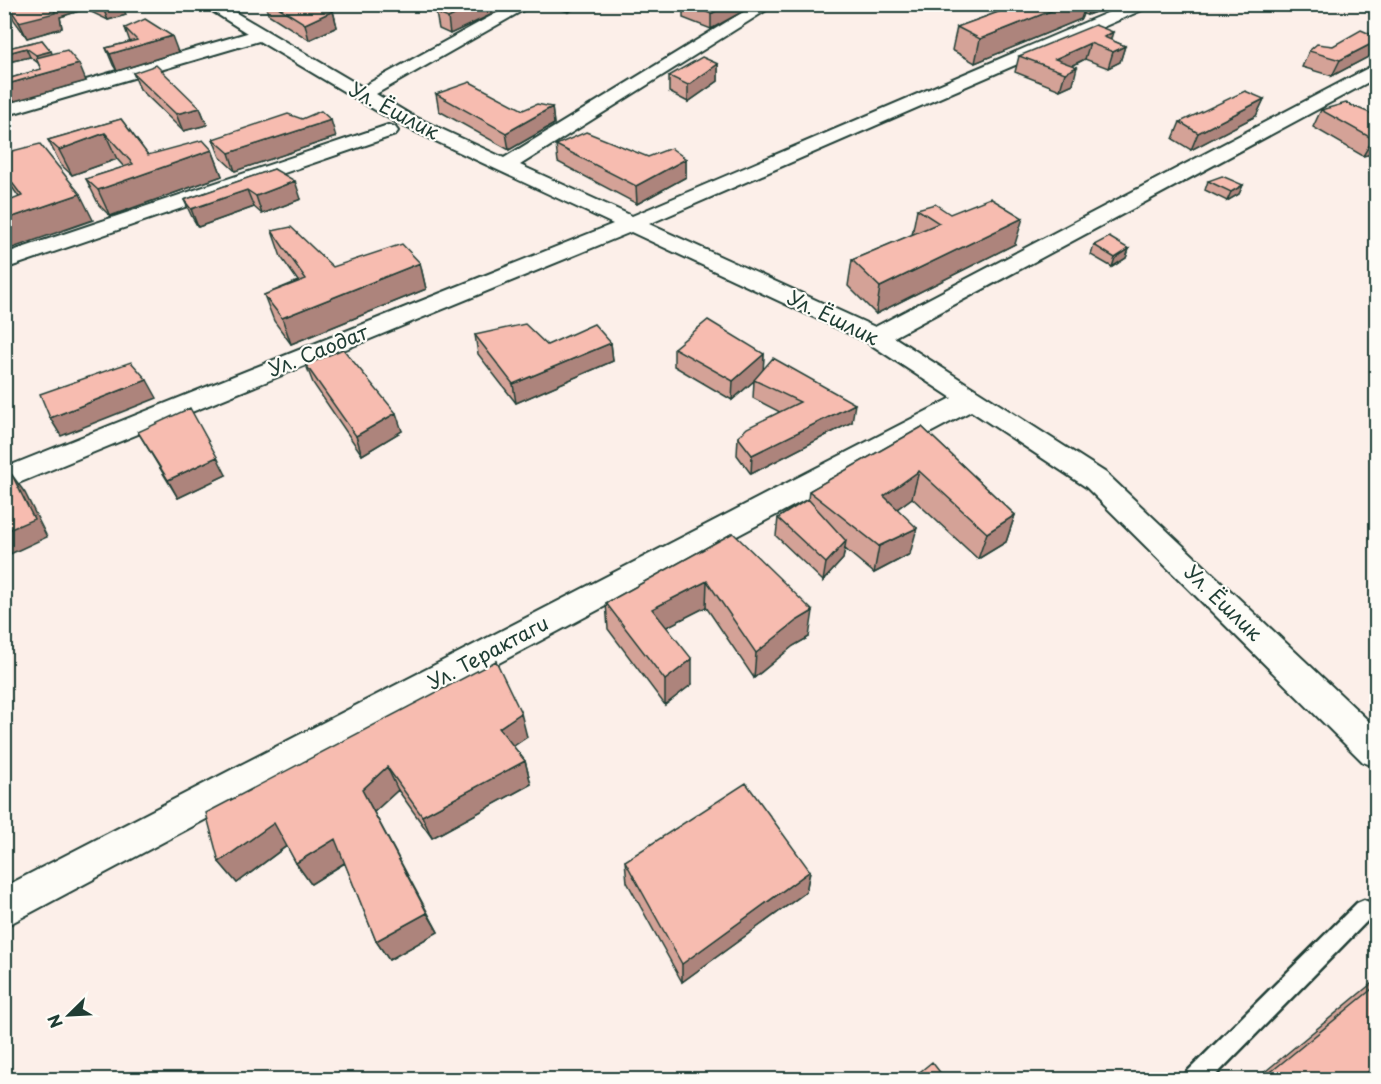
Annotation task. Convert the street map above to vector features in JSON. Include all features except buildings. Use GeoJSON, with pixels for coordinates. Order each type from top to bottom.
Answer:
{"type":"FeatureCollection","features":[{"type":"Feature","properties":{"kind":"street"},"geometry":{"type":"LineString","coordinates":[[4,9],[21,4]]}},
{"type":"Feature","properties":{"kind":"street","name":"Ул. Ёшлик"},"geometry":{"type":"LineString","coordinates":[[209,4],[253,24],[404,120],[876,337],[1096,480],[1377,751]]}},
{"type":"Feature","properties":{"kind":"street"},"geometry":{"type":"LineString","coordinates":[[361,94],[526,4]]}},
{"type":"Feature","properties":{"kind":"street"},"geometry":{"type":"LineString","coordinates":[[506,166],[768,4]]}},
{"type":"Feature","properties":{"kind":"street","name":"Ул. Саодат"},"geometry":{"type":"LineString","coordinates":[[4,479],[631,224],[1143,4]]}},
{"type":"Feature","properties":{"kind":"street"},"geometry":{"type":"LineString","coordinates":[[4,110],[253,24]]}},
{"type":"Feature","properties":{"kind":"street"},"geometry":{"type":"LineString","coordinates":[[876,337],[1377,71]]}},
{"type":"Feature","properties":{"kind":"street"},"geometry":{"type":"LineString","coordinates":[[4,262],[388,131]]}},
{"type":"Feature","properties":{"kind":"street","name":"Ул. Терактаги"},"geometry":{"type":"LineString","coordinates":[[4,908],[972,399]]}},
{"type":"Feature","properties":{"kind":"lane"},"geometry":{"type":"LineString","coordinates":[[1195,1080],[1364,910]]}}]}
